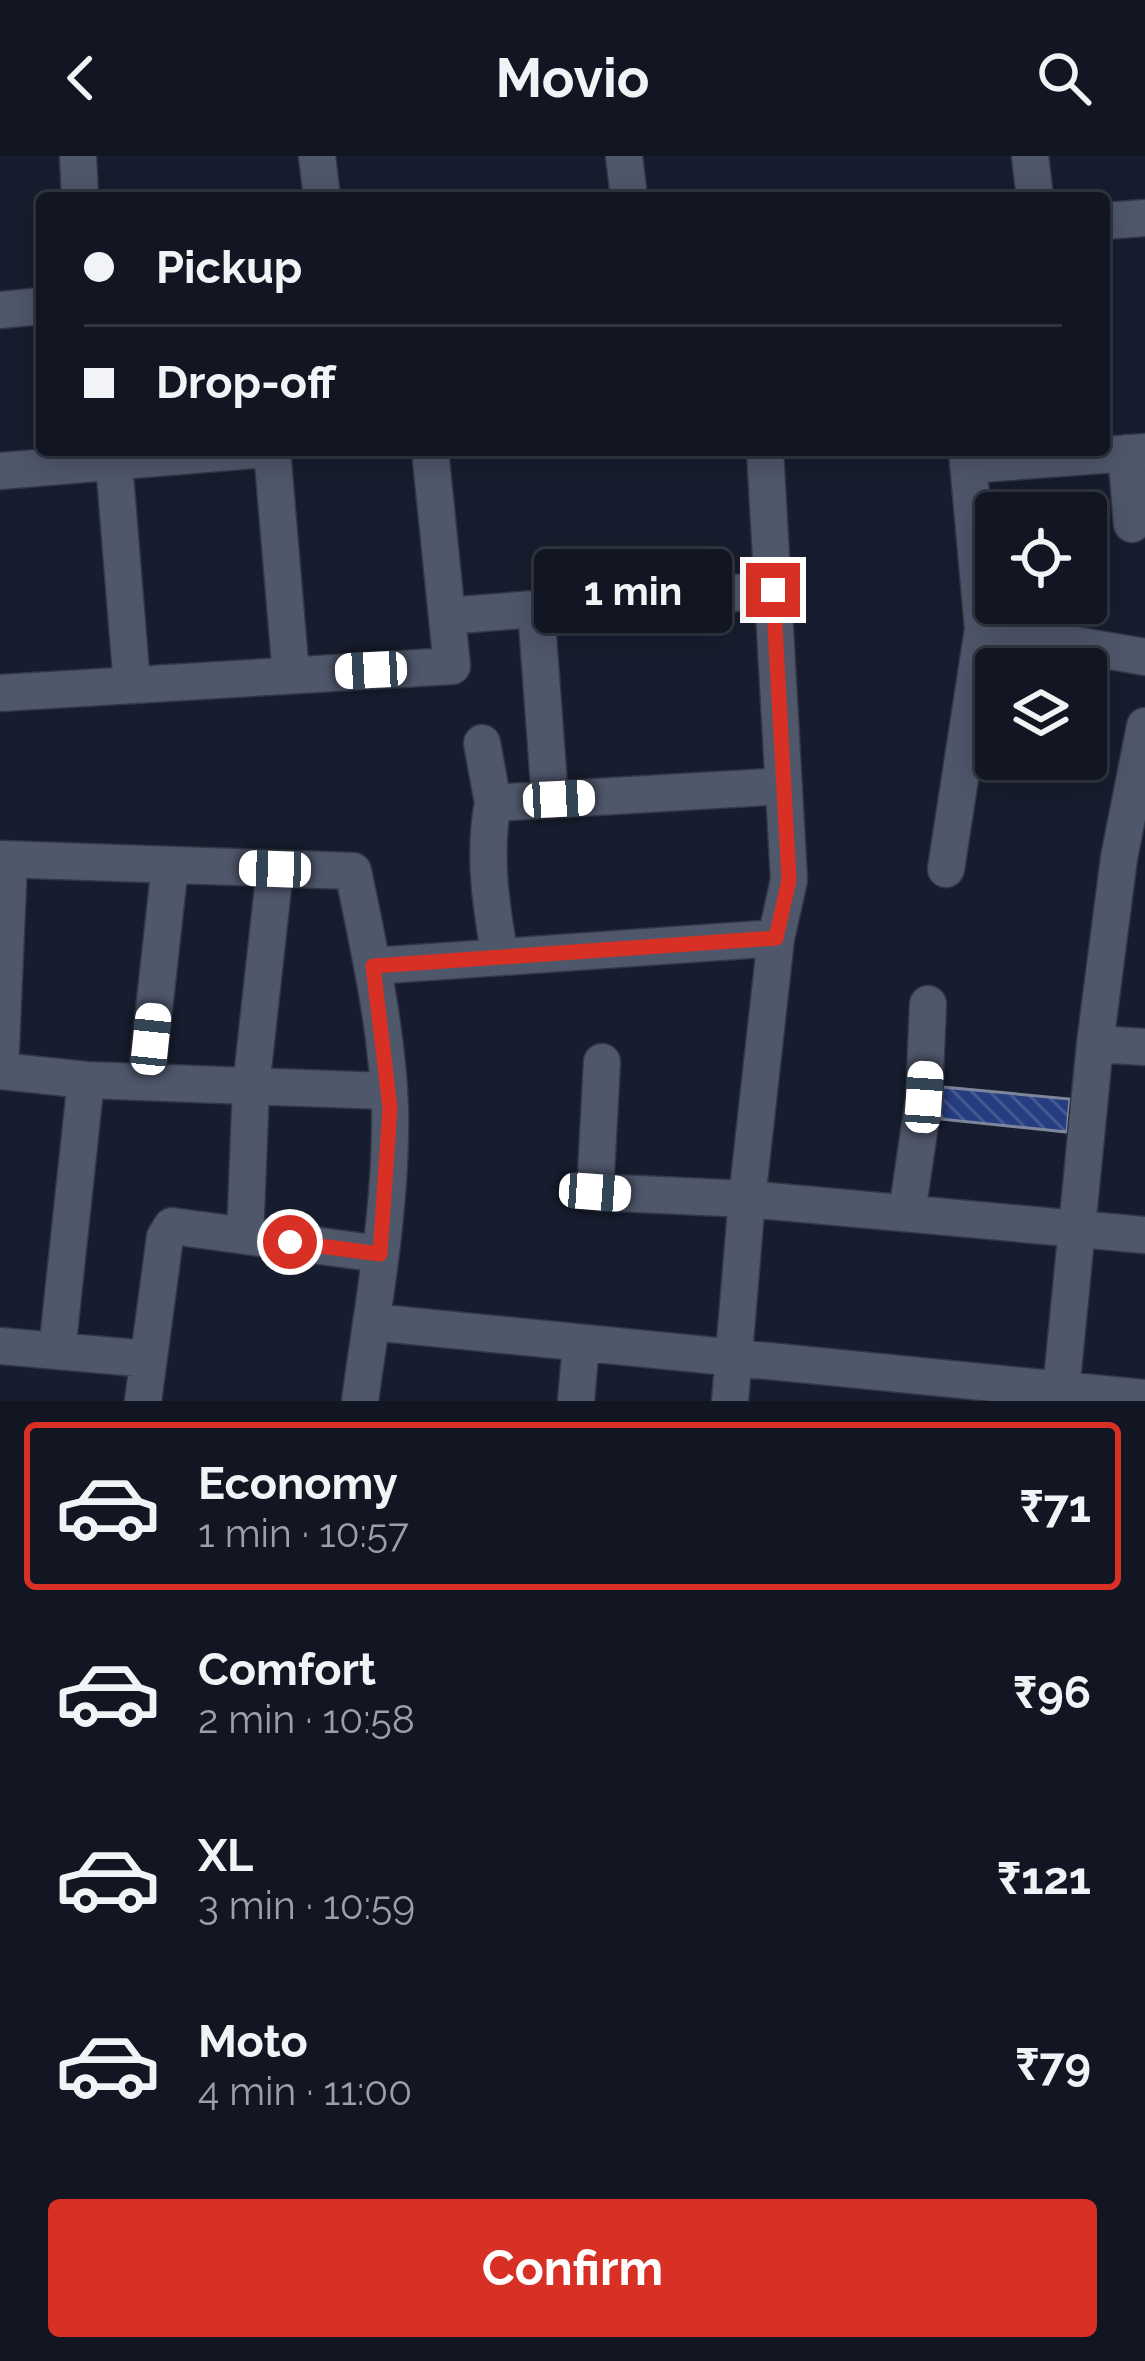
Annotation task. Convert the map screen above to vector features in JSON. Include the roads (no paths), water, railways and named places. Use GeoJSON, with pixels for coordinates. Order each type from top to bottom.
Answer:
{"type":"FeatureCollection","features":[{"type":"Feature","properties":{"kind":"street"},"geometry":{"type":"LineString","coordinates":[[79,156],[80,192]]}},
{"type":"Feature","properties":{"kind":"street"},"geometry":{"type":"LineString","coordinates":[[317,156],[321,192]]}},
{"type":"Feature","properties":{"kind":"street"},"geometry":{"type":"LineString","coordinates":[[624,156],[628,192]]}},
{"type":"Feature","properties":{"kind":"street"},"geometry":{"type":"LineString","coordinates":[[1030,156],[1034,192]]}},
{"type":"Feature","properties":{"kind":"street"},"geometry":{"type":"LineString","coordinates":[[1110,221],[1145,218]]}},
{"type":"Feature","properties":{"kind":"street"},"geometry":{"type":"LineString","coordinates":[[0,310],[36,307]]}},
{"type":"Feature","properties":{"kind":"street"},"geometry":{"type":"LineString","coordinates":[[1132,524],[1136,453]]}},
{"type":"Feature","properties":{"kind":"street"},"geometry":{"type":"LineString","coordinates":[[0,471],[189,456]]}},
{"type":"Feature","properties":{"kind":"street"},"geometry":{"type":"LineString","coordinates":[[273,456],[291,675]]}},
{"type":"Feature","properties":{"kind":"street"},"geometry":{"type":"LineString","coordinates":[[0,693],[452,666],[431,456]]}},
{"type":"Feature","properties":{"kind":"street"},"geometry":{"type":"LineString","coordinates":[[730,1401],[776,938],[789,880],[765,456]]}},
{"type":"Feature","properties":{"kind":"street"},"geometry":{"type":"LineString","coordinates":[[946,869],[983,629],[967,457],[1009,456]]}},
{"type":"Feature","properties":{"kind":"street"},"geometry":{"type":"LineString","coordinates":[[114,463],[132,685]]}},
{"type":"Feature","properties":{"kind":"street"},"geometry":{"type":"LineString","coordinates":[[447,616],[773,590]]}},
{"type":"Feature","properties":{"kind":"street"},"geometry":{"type":"LineString","coordinates":[[536,609],[550,799]]}},
{"type":"Feature","properties":{"kind":"street"},"geometry":{"type":"LineString","coordinates":[[983,629],[1145,656]]}},
{"type":"Feature","properties":{"kind":"street"},"geometry":{"type":"LineString","coordinates":[[1061,1396],[1118,859],[1136,829],[1145,726]]}},
{"type":"Feature","properties":{"kind":"street"},"geometry":{"type":"LineString","coordinates":[[482,743],[493,803],[487,835],[500,957]]}},
{"type":"Feature","properties":{"kind":"street"},"geometry":{"type":"LineString","coordinates":[[493,803],[784,786]]}},
{"type":"Feature","properties":{"kind":"street"},"geometry":{"type":"LineString","coordinates":[[360,1401],[380,1254],[388,1091],[373,966],[353,872],[4,860],[0,1071],[86,1080],[388,1091]]}},
{"type":"Feature","properties":{"kind":"street"},"geometry":{"type":"LineString","coordinates":[[146,1082],[170,866]]}},
{"type":"Feature","properties":{"kind":"street"},"geometry":{"type":"LineString","coordinates":[[245,1236],[251,1087],[275,869]]}},
{"type":"Feature","properties":{"kind":"street"},"geometry":{"type":"LineString","coordinates":[[373,966],[776,938]]}},
{"type":"Feature","properties":{"kind":"street"},"geometry":{"type":"LineString","coordinates":[[907,1213],[924,1097],[928,1004]]}},
{"type":"Feature","properties":{"kind":"street"},"geometry":{"type":"LineString","coordinates":[[1095,1044],[1145,1047]]}},
{"type":"Feature","properties":{"kind":"street"},"geometry":{"type":"LineString","coordinates":[[602,1062],[595,1192],[747,1199],[1145,1234]]}},
{"type":"Feature","properties":{"kind":"street"},"geometry":{"type":"LineString","coordinates":[[57,1352],[86,1080]]}},
{"type":"Feature","properties":{"kind":"street"},"geometry":{"type":"LineString","coordinates":[[142,1401],[165,1237],[172,1226],[380,1254]]}},
{"type":"Feature","properties":{"kind":"street"},"geometry":{"type":"LineString","coordinates":[[371,1322],[734,1358],[911,1389],[1145,1398]]}},
{"type":"Feature","properties":{"kind":"street"},"geometry":{"type":"LineString","coordinates":[[576,1401],[581,1343]]}},
{"type":"Feature","properties":{"kind":"street"},"geometry":{"type":"LineString","coordinates":[[0,1346],[148,1359]]}}]}
